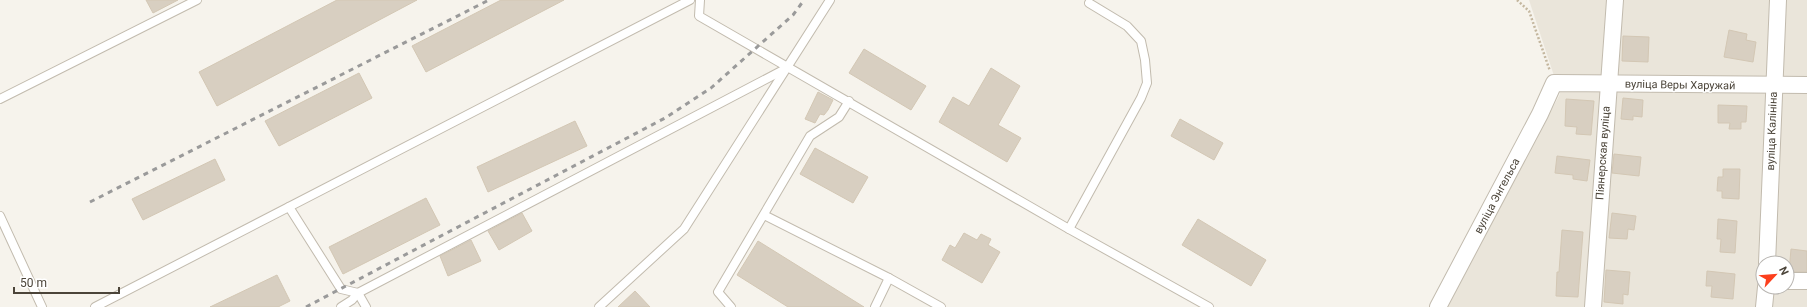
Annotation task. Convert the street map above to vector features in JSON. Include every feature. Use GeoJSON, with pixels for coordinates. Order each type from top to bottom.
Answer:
{"type":"FeatureCollection","features":[{"type":"Feature","properties":{"kind":"street","name":"Піянерская вуліца"},"geometry":{"type":"LineString","coordinates":[[1593,307],[1615,0]]}},
{"type":"Feature","properties":{"kind":"street","name":"вуліца Калініна"},"geometry":{"type":"LineString","coordinates":[[1767,255],[1778,0]]}},
{"type":"Feature","properties":{"kind":"street","name":"вуліца Веры Харужай"},"geometry":{"type":"LineString","coordinates":[[1554,83],[1774,86],[1807,85]]}},
{"type":"Feature","properties":{"kind":"street","name":"вуліца Энгельса"},"geometry":{"type":"LineString","coordinates":[[1438,307],[1540,114],[1554,83]]}},
{"type":"Feature","properties":{"kind":"street"},"geometry":{"type":"LineString","coordinates":[[1795,281],[1807,281]]}},
{"type":"Feature","properties":{"kind":"street"},"geometry":{"type":"LineString","coordinates":[[1764,307],[1765,295]]}},
{"type":"Feature","properties":{"kind":"lane"},"geometry":{"type":"LineString","coordinates":[[0,99],[197,0]]}},
{"type":"Feature","properties":{"kind":"lane"},"geometry":{"type":"LineString","coordinates":[[95,307],[690,0]]}},
{"type":"Feature","properties":{"kind":"lane"},"geometry":{"type":"LineString","coordinates":[[700,0],[698,16],[1069,229],[1209,307]]}},
{"type":"Feature","properties":{"kind":"lane"},"geometry":{"type":"LineString","coordinates":[[598,307],[684,229],[789,67],[830,0]]}},
{"type":"Feature","properties":{"kind":"lane"},"geometry":{"type":"LineString","coordinates":[[1069,229],[1141,98],[1146,83],[1145,60],[1141,41],[1126,26],[1089,3]]}},
{"type":"Feature","properties":{"kind":"lane"},"geometry":{"type":"LineString","coordinates":[[341,307],[352,300],[358,293],[789,67]]}},
{"type":"Feature","properties":{"kind":"lane"},"geometry":{"type":"LineString","coordinates":[[731,307],[718,292],[810,136],[839,117],[848,102]]}},
{"type":"Feature","properties":{"kind":"lane"},"geometry":{"type":"LineString","coordinates":[[289,206],[341,288],[358,293],[366,307]]}},
{"type":"Feature","properties":{"kind":"lane"},"geometry":{"type":"LineString","coordinates":[[764,215],[889,278],[941,307]]}},
{"type":"Feature","properties":{"kind":"lane"},"geometry":{"type":"LineString","coordinates":[[0,216],[42,307]]}},
{"type":"Feature","properties":{"kind":"lane"},"geometry":{"type":"LineString","coordinates":[[876,307],[889,278]]}},
{"type":"Feature","properties":{"kind":"path"},"geometry":{"type":"LineString","coordinates":[[1517,0],[1529,12],[1554,83]]}},
{"type":"Feature","properties":{"kind":"shaded area"},"geometry":{"type":"Polygon","coordinates":[[[1529,0],[1807,0],[1807,307],[1447,307],[1560,94],[1529,0]]]}},
{"type":"Feature","properties":{"kind":"building"},"geometry":{"type":"Polygon","coordinates":[[[146,0],[178,0],[153,13],[146,0]]]}},
{"type":"Feature","properties":{"kind":"building"},"geometry":{"type":"Polygon","coordinates":[[[337,0],[417,0],[217,106],[199,72],[337,0]]]}},
{"type":"Feature","properties":{"kind":"building"},"geometry":{"type":"Polygon","coordinates":[[[501,0],[564,0],[426,72],[412,46],[501,0]]]}},
{"type":"Feature","properties":{"kind":"building"},"geometry":{"type":"Polygon","coordinates":[[[1729,30],[1747,34],[1746,40],[1756,42],[1753,62],[1724,57],[1729,30]]]}},
{"type":"Feature","properties":{"kind":"building"},"geometry":{"type":"Polygon","coordinates":[[[1623,36],[1649,37],[1648,62],[1622,61],[1623,36]]]}},
{"type":"Feature","properties":{"kind":"building"},"geometry":{"type":"Polygon","coordinates":[[[864,49],[926,86],[911,110],[849,73],[864,49]]]}},
{"type":"Feature","properties":{"kind":"building"},"geometry":{"type":"Polygon","coordinates":[[[991,68],[1020,86],[998,125],[1021,138],[1007,162],[939,122],[953,97],[969,106],[991,68]]]}},
{"type":"Feature","properties":{"kind":"building"},"geometry":{"type":"Polygon","coordinates":[[[359,73],[372,98],[279,146],[265,121],[359,73]]]}},
{"type":"Feature","properties":{"kind":"building"},"geometry":{"type":"Polygon","coordinates":[[[818,92],[833,100],[828,110],[824,115],[820,114],[815,123],[805,119],[818,92]]]}},
{"type":"Feature","properties":{"kind":"building"},"geometry":{"type":"Polygon","coordinates":[[[1623,98],[1643,100],[1642,117],[1633,116],[1633,120],[1621,119],[1623,98]]]}},
{"type":"Feature","properties":{"kind":"building"},"geometry":{"type":"Polygon","coordinates":[[[1566,99],[1594,101],[1591,135],[1576,134],[1577,127],[1565,126],[1566,99]]]}},
{"type":"Feature","properties":{"kind":"building"},"geometry":{"type":"Polygon","coordinates":[[[1718,105],[1747,106],[1746,122],[1741,122],[1741,129],[1729,129],[1730,123],[1718,123],[1718,105]]]}},
{"type":"Feature","properties":{"kind":"building"},"geometry":{"type":"Polygon","coordinates":[[[1180,119],[1223,143],[1214,160],[1171,136],[1180,119]]]}},
{"type":"Feature","properties":{"kind":"building"},"geometry":{"type":"Polygon","coordinates":[[[575,121],[587,146],[488,192],[477,167],[575,121]]]}},
{"type":"Feature","properties":{"kind":"building"},"geometry":{"type":"Polygon","coordinates":[[[815,148],[868,177],[853,203],[800,174],[815,148]]]}},
{"type":"Feature","properties":{"kind":"building"},"geometry":{"type":"Polygon","coordinates":[[[1614,154],[1641,157],[1639,176],[1612,173],[1614,154]]]}},
{"type":"Feature","properties":{"kind":"building"},"geometry":{"type":"Polygon","coordinates":[[[1557,156],[1590,160],[1587,181],[1573,179],[1573,175],[1555,173],[1557,156]]]}},
{"type":"Feature","properties":{"kind":"building"},"geometry":{"type":"Polygon","coordinates":[[[215,159],[225,180],[143,220],[132,199],[215,159]]]}},
{"type":"Feature","properties":{"kind":"building"},"geometry":{"type":"Polygon","coordinates":[[[1723,169],[1740,169],[1739,199],[1722,198],[1722,191],[1717,191],[1718,177],[1723,177],[1723,169]]]}},
{"type":"Feature","properties":{"kind":"building"},"geometry":{"type":"Polygon","coordinates":[[[426,198],[440,225],[343,274],[329,247],[426,198]]]}},
{"type":"Feature","properties":{"kind":"building"},"geometry":{"type":"Polygon","coordinates":[[[522,213],[532,231],[499,250],[488,231],[522,213]]]}},
{"type":"Feature","properties":{"kind":"building"},"geometry":{"type":"Polygon","coordinates":[[[1612,213],[1636,216],[1634,230],[1628,229],[1627,239],[1609,238],[1612,213]]]}},
{"type":"Feature","properties":{"kind":"building"},"geometry":{"type":"Polygon","coordinates":[[[1198,219],[1266,260],[1251,286],[1182,245],[1198,219]]]}},
{"type":"Feature","properties":{"kind":"building"},"geometry":{"type":"Polygon","coordinates":[[[1718,219],[1737,221],[1735,253],[1720,252],[1721,239],[1717,239],[1718,219]]]}},
{"type":"Feature","properties":{"kind":"building"},"geometry":{"type":"Polygon","coordinates":[[[1562,230],[1583,232],[1578,297],[1556,296],[1562,230]]]}},
{"type":"Feature","properties":{"kind":"building"},"geometry":{"type":"Polygon","coordinates":[[[964,233],[977,240],[981,234],[991,239],[988,245],[1000,252],[982,283],[942,260],[950,245],[955,248],[964,233]]]}},
{"type":"Feature","properties":{"kind":"building"},"geometry":{"type":"Polygon","coordinates":[[[471,240],[481,261],[448,276],[440,256],[471,240]]]}},
{"type":"Feature","properties":{"kind":"building"},"geometry":{"type":"Polygon","coordinates":[[[758,241],[864,307],[788,307],[737,275],[758,241]]]}},
{"type":"Feature","properties":{"kind":"building"},"geometry":{"type":"Polygon","coordinates":[[[1791,249],[1807,251],[1807,272],[1795,272],[1795,255],[1790,255],[1791,249]]]}},
{"type":"Feature","properties":{"kind":"building"},"geometry":{"type":"Polygon","coordinates":[[[1606,270],[1630,272],[1628,295],[1623,294],[1623,304],[1604,302],[1606,270]]]}},
{"type":"Feature","properties":{"kind":"building"},"geometry":{"type":"Polygon","coordinates":[[[1707,271],[1735,274],[1733,299],[1711,297],[1712,286],[1706,286],[1707,271]]]}},
{"type":"Feature","properties":{"kind":"building"},"geometry":{"type":"Polygon","coordinates":[[[277,275],[290,301],[278,307],[210,307],[277,275]]]}},
{"type":"Feature","properties":{"kind":"building"},"geometry":{"type":"Polygon","coordinates":[[[635,291],[650,307],[618,307],[635,291]]]}},
{"type":"Feature","properties":{"kind":"railway"},"geometry":{"type":"LineString","coordinates":[[90,202],[489,0]]}},
{"type":"Feature","properties":{"kind":"railway"},"geometry":{"type":"LineString","coordinates":[[306,307],[665,118],[711,88],[793,15],[804,0]]}}]}
